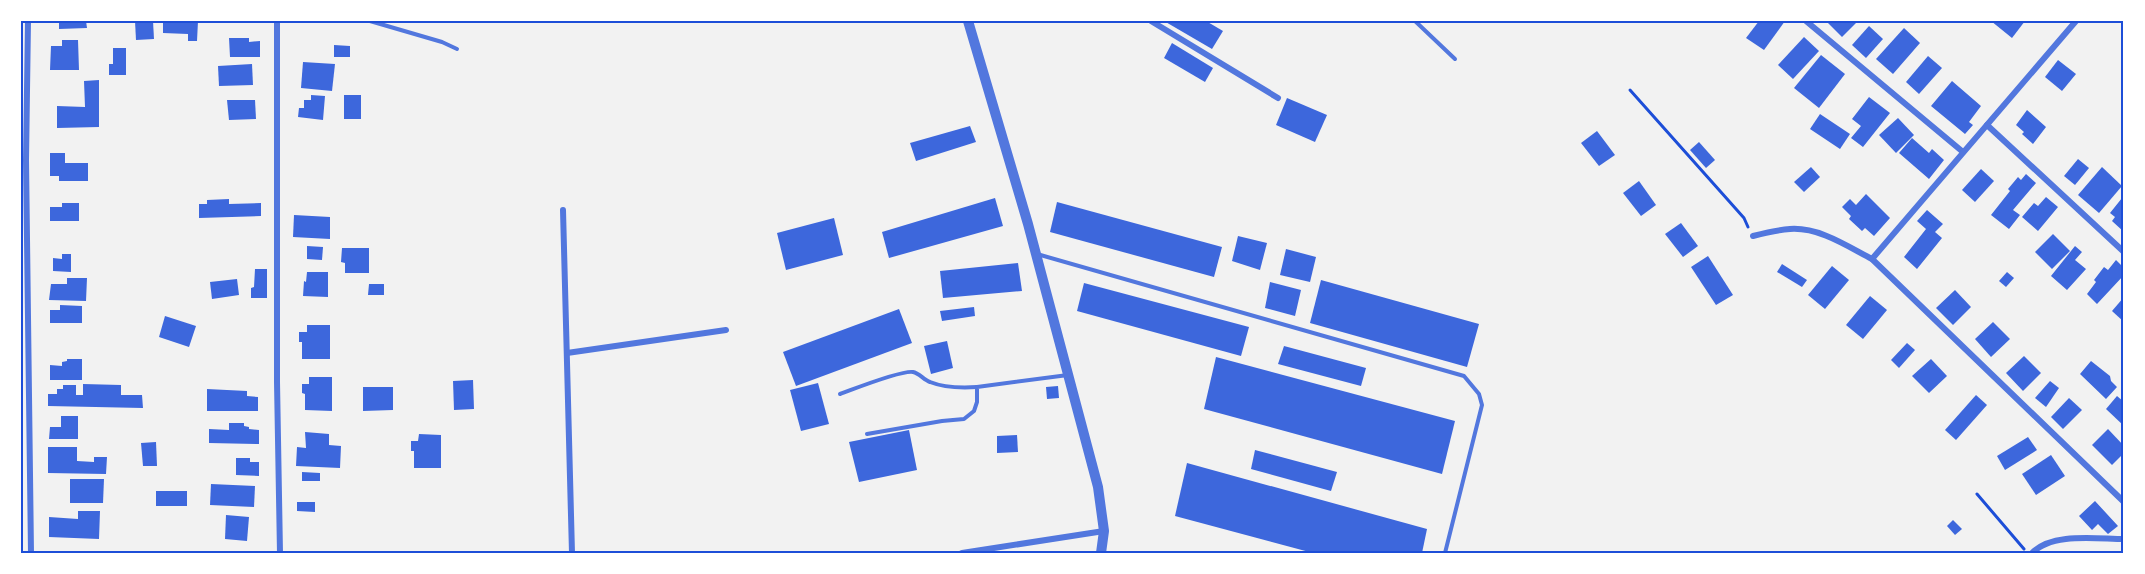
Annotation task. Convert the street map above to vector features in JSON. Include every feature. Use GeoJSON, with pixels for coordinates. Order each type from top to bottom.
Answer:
{"type":"FeatureCollection","features":[{"type":"Feature","properties":{"kind":"street"},"geometry":{"type":"LineString","coordinates":[[28,21],[26,160],[31,553]]}},
{"type":"Feature","properties":{"kind":"street"},"geometry":{"type":"LineString","coordinates":[[277,21],[277,382],[280,553]]}},
{"type":"Feature","properties":{"kind":"street"},"geometry":{"type":"LineString","coordinates":[[968,21],[1036,254],[1098,487],[1104,531],[1101,553]]}},
{"type":"Feature","properties":{"kind":"street"},"geometry":{"type":"LineString","coordinates":[[1151,21],[1278,98]]}},
{"type":"Feature","properties":{"kind":"street"},"geometry":{"type":"LineString","coordinates":[[1806,21],[1963,152]]}},
{"type":"Feature","properties":{"kind":"street"},"geometry":{"type":"LineString","coordinates":[[1872,259],[2076,21]]}},
{"type":"Feature","properties":{"kind":"street"},"geometry":{"type":"LineString","coordinates":[[1987,125],[2124,252]]}},
{"type":"Feature","properties":{"kind":"street"},"geometry":{"type":"LineString","coordinates":[[563,210],[572,553]]}},
{"type":"Feature","properties":{"kind":"street"},"geometry":{"type":"LineString","coordinates":[[1753,236],[1791,229],[1807,230],[1824,235],[1872,259],[2124,502]]}},
{"type":"Feature","properties":{"kind":"street"},"geometry":{"type":"LineString","coordinates":[[567,353],[726,330]]}},
{"type":"Feature","properties":{"kind":"street"},"geometry":{"type":"LineString","coordinates":[[962,553],[1104,531]]}},
{"type":"Feature","properties":{"kind":"street"},"geometry":{"type":"LineString","coordinates":[[2032,553],[2048,543],[2061,539],[2124,539]]}},
{"type":"Feature","properties":{"kind":"lane"},"geometry":{"type":"LineString","coordinates":[[370,21],[442,42],[457,49]]}},
{"type":"Feature","properties":{"kind":"lane"},"geometry":{"type":"LineString","coordinates":[[1415,21],[1455,59]]}},
{"type":"Feature","properties":{"kind":"lane"},"geometry":{"type":"LineString","coordinates":[[1036,254],[1464,376],[1479,394],[1482,405],[1445,553]]}},
{"type":"Feature","properties":{"kind":"lane"},"geometry":{"type":"LineString","coordinates":[[840,394],[914,372],[928,381],[943,386],[977,387],[1068,375]]}},
{"type":"Feature","properties":{"kind":"lane"},"geometry":{"type":"LineString","coordinates":[[867,434],[942,421],[964,420],[974,411],[977,402],[977,387]]}},
{"type":"Feature","properties":{"kind":"path"},"geometry":{"type":"LineString","coordinates":[[1630,90],[1744,218],[1753,236]]}},
{"type":"Feature","properties":{"kind":"path"},"geometry":{"type":"LineString","coordinates":[[1977,494],[2028,553]]}},
{"type":"Feature","properties":{"kind":"building"},"geometry":{"type":"Polygon","coordinates":[[[59,21],[86,21],[87,28],[59,29],[59,21]]]}},
{"type":"Feature","properties":{"kind":"building"},"geometry":{"type":"Polygon","coordinates":[[[135,21],[153,21],[154,39],[136,40],[135,21]]]}},
{"type":"Feature","properties":{"kind":"building"},"geometry":{"type":"Polygon","coordinates":[[[163,21],[198,21],[197,41],[188,41],[188,34],[163,33],[163,21]]]}},
{"type":"Feature","properties":{"kind":"building"},"geometry":{"type":"Polygon","coordinates":[[[1164,21],[1206,21],[1223,31],[1212,49],[1164,21]]]}},
{"type":"Feature","properties":{"kind":"building"},"geometry":{"type":"Polygon","coordinates":[[[1759,21],[1785,21],[1764,50],[1746,38],[1759,21]]]}},
{"type":"Feature","properties":{"kind":"building"},"geometry":{"type":"Polygon","coordinates":[[[1826,21],[1858,21],[1842,37],[1826,21]]]}},
{"type":"Feature","properties":{"kind":"building"},"geometry":{"type":"Polygon","coordinates":[[[1991,21],[2025,21],[2012,38],[1991,21]]]}},
{"type":"Feature","properties":{"kind":"building"},"geometry":{"type":"Polygon","coordinates":[[[1869,26],[1883,39],[1866,58],[1852,45],[1869,26]]]}},
{"type":"Feature","properties":{"kind":"building"},"geometry":{"type":"Polygon","coordinates":[[[1904,28],[1920,43],[1893,74],[1876,59],[1904,28]]]}},
{"type":"Feature","properties":{"kind":"building"},"geometry":{"type":"Polygon","coordinates":[[[1804,37],[1819,51],[1793,79],[1778,65],[1804,37]]]}},
{"type":"Feature","properties":{"kind":"building"},"geometry":{"type":"Polygon","coordinates":[[[229,38],[249,38],[249,42],[260,41],[260,57],[230,57],[229,38]]]}},
{"type":"Feature","properties":{"kind":"building"},"geometry":{"type":"Polygon","coordinates":[[[62,40],[78,40],[79,70],[50,70],[51,46],[62,46],[62,40]]]}},
{"type":"Feature","properties":{"kind":"building"},"geometry":{"type":"Polygon","coordinates":[[[1172,43],[1213,68],[1205,82],[1164,58],[1172,43]]]}},
{"type":"Feature","properties":{"kind":"building"},"geometry":{"type":"Polygon","coordinates":[[[334,45],[350,46],[350,57],[334,57],[334,45]]]}},
{"type":"Feature","properties":{"kind":"building"},"geometry":{"type":"Polygon","coordinates":[[[113,48],[126,48],[126,75],[109,75],[109,64],[113,64],[113,48]]]}},
{"type":"Feature","properties":{"kind":"building"},"geometry":{"type":"Polygon","coordinates":[[[1821,55],[1845,74],[1819,108],[1794,88],[1821,55]]]}},
{"type":"Feature","properties":{"kind":"building"},"geometry":{"type":"Polygon","coordinates":[[[1928,56],[1942,68],[1919,94],[1906,82],[1928,56]]]}},
{"type":"Feature","properties":{"kind":"building"},"geometry":{"type":"Polygon","coordinates":[[[2058,60],[2076,74],[2062,91],[2045,77],[2058,60]]]}},
{"type":"Feature","properties":{"kind":"building"},"geometry":{"type":"Polygon","coordinates":[[[303,62],[335,64],[332,91],[301,88],[303,62]]]}},
{"type":"Feature","properties":{"kind":"building"},"geometry":{"type":"Polygon","coordinates":[[[252,64],[253,85],[219,86],[218,66],[252,64]]]}},
{"type":"Feature","properties":{"kind":"building"},"geometry":{"type":"Polygon","coordinates":[[[99,80],[99,127],[57,128],[57,106],[85,107],[84,81],[99,80]]]}},
{"type":"Feature","properties":{"kind":"building"},"geometry":{"type":"Polygon","coordinates":[[[1952,81],[1981,106],[1969,122],[1973,125],[1965,134],[1931,106],[1952,81]]]}},
{"type":"Feature","properties":{"kind":"building"},"geometry":{"type":"Polygon","coordinates":[[[311,95],[325,96],[323,120],[298,117],[299,108],[304,108],[304,100],[311,100],[311,95]]]}},
{"type":"Feature","properties":{"kind":"building"},"geometry":{"type":"Polygon","coordinates":[[[344,95],[361,95],[361,119],[344,119],[344,95]]]}},
{"type":"Feature","properties":{"kind":"building"},"geometry":{"type":"Polygon","coordinates":[[[1869,97],[1890,113],[1863,147],[1851,138],[1861,126],[1852,119],[1869,97]]]}},
{"type":"Feature","properties":{"kind":"building"},"geometry":{"type":"Polygon","coordinates":[[[1287,98],[1327,115],[1315,142],[1276,125],[1287,98]]]}},
{"type":"Feature","properties":{"kind":"building"},"geometry":{"type":"Polygon","coordinates":[[[227,100],[255,100],[256,119],[229,120],[227,100]]]}},
{"type":"Feature","properties":{"kind":"building"},"geometry":{"type":"Polygon","coordinates":[[[2027,110],[2046,127],[2033,144],[2016,125],[2027,110]]]}},
{"type":"Feature","properties":{"kind":"building"},"geometry":{"type":"Polygon","coordinates":[[[1820,114],[1850,134],[1840,149],[1810,129],[1820,114]]]}},
{"type":"Feature","properties":{"kind":"building"},"geometry":{"type":"Polygon","coordinates":[[[1898,118],[1914,135],[1896,153],[1879,135],[1898,118]]]}},
{"type":"Feature","properties":{"kind":"building"},"geometry":{"type":"Polygon","coordinates":[[[970,126],[976,142],[916,161],[910,143],[970,126]]]}},
{"type":"Feature","properties":{"kind":"building"},"geometry":{"type":"Polygon","coordinates":[[[1597,131],[1615,155],[1599,166],[1581,143],[1597,131]]]}},
{"type":"Feature","properties":{"kind":"building"},"geometry":{"type":"Polygon","coordinates":[[[1912,138],[1929,153],[1932,149],[1944,160],[1929,179],[1899,153],[1912,138]]]}},
{"type":"Feature","properties":{"kind":"building"},"geometry":{"type":"Polygon","coordinates":[[[1699,142],[1715,160],[1706,168],[1690,150],[1699,142]]]}},
{"type":"Feature","properties":{"kind":"building"},"geometry":{"type":"Polygon","coordinates":[[[50,153],[65,153],[65,163],[88,163],[88,181],[59,181],[59,176],[50,176],[50,153]]]}},
{"type":"Feature","properties":{"kind":"building"},"geometry":{"type":"Polygon","coordinates":[[[2078,159],[2089,168],[2075,185],[2064,176],[2078,159]]]}},
{"type":"Feature","properties":{"kind":"building"},"geometry":{"type":"Polygon","coordinates":[[[1811,167],[1820,177],[1804,192],[1794,182],[1811,167]]]}},
{"type":"Feature","properties":{"kind":"building"},"geometry":{"type":"Polygon","coordinates":[[[2102,167],[2122,186],[2099,213],[2078,195],[2102,167]]]}},
{"type":"Feature","properties":{"kind":"building"},"geometry":{"type":"Polygon","coordinates":[[[1981,169],[1994,181],[1975,202],[1962,190],[1981,169]]]}},
{"type":"Feature","properties":{"kind":"building"},"geometry":{"type":"Polygon","coordinates":[[[2026,174],[2036,183],[2013,210],[2020,215],[2009,229],[1991,215],[2018,177],[2021,180],[2026,174]]]}},
{"type":"Feature","properties":{"kind":"building"},"geometry":{"type":"Polygon","coordinates":[[[1639,181],[1656,205],[1641,216],[1623,193],[1639,181]]]}},
{"type":"Feature","properties":{"kind":"building"},"geometry":{"type":"Polygon","coordinates":[[[1866,194],[1890,218],[1874,236],[1865,228],[1862,231],[1849,219],[1851,216],[1842,207],[1850,199],[1856,205],[1866,194]]]}},
{"type":"Feature","properties":{"kind":"building"},"geometry":{"type":"Polygon","coordinates":[[[2046,197],[2058,207],[2038,231],[2022,217],[2034,203],[2038,206],[2046,197]]]}},
{"type":"Feature","properties":{"kind":"building"},"geometry":{"type":"Polygon","coordinates":[[[995,198],[1003,226],[889,258],[882,232],[995,198]]]}},
{"type":"Feature","properties":{"kind":"building"},"geometry":{"type":"Polygon","coordinates":[[[2122,198],[2124,200],[2124,232],[2112,221],[2115,217],[2110,213],[2122,198]]]}},
{"type":"Feature","properties":{"kind":"building"},"geometry":{"type":"Polygon","coordinates":[[[229,199],[229,204],[261,203],[261,216],[199,218],[199,204],[207,204],[207,200],[229,199]]]}},
{"type":"Feature","properties":{"kind":"building"},"geometry":{"type":"Polygon","coordinates":[[[1057,202],[1222,247],[1214,277],[1050,232],[1057,202]]]}},
{"type":"Feature","properties":{"kind":"building"},"geometry":{"type":"Polygon","coordinates":[[[62,203],[79,203],[79,221],[50,221],[50,207],[62,207],[62,203]]]}},
{"type":"Feature","properties":{"kind":"building"},"geometry":{"type":"Polygon","coordinates":[[[1927,210],[1943,224],[1935,232],[1942,238],[1917,269],[1904,257],[1926,229],[1917,221],[1927,210]]]}},
{"type":"Feature","properties":{"kind":"building"},"geometry":{"type":"Polygon","coordinates":[[[294,215],[330,217],[330,239],[293,237],[294,215]]]}},
{"type":"Feature","properties":{"kind":"building"},"geometry":{"type":"Polygon","coordinates":[[[834,218],[843,255],[786,270],[777,233],[834,218]]]}},
{"type":"Feature","properties":{"kind":"building"},"geometry":{"type":"Polygon","coordinates":[[[1681,223],[1698,246],[1683,257],[1665,234],[1681,223]]]}},
{"type":"Feature","properties":{"kind":"building"},"geometry":{"type":"Polygon","coordinates":[[[2053,234],[2070,251],[2052,269],[2035,252],[2053,234]]]}},
{"type":"Feature","properties":{"kind":"building"},"geometry":{"type":"Polygon","coordinates":[[[1238,236],[1267,243],[1260,270],[1232,261],[1238,236]]]}},
{"type":"Feature","properties":{"kind":"building"},"geometry":{"type":"Polygon","coordinates":[[[307,246],[323,247],[322,260],[307,259],[307,246]]]}},
{"type":"Feature","properties":{"kind":"building"},"geometry":{"type":"Polygon","coordinates":[[[2075,246],[2082,252],[2075,260],[2086,269],[2067,290],[2051,276],[2075,246]]]}},
{"type":"Feature","properties":{"kind":"building"},"geometry":{"type":"Polygon","coordinates":[[[342,248],[369,248],[369,273],[345,273],[345,263],[341,262],[342,248]]]}},
{"type":"Feature","properties":{"kind":"building"},"geometry":{"type":"Polygon","coordinates":[[[1286,249],[1316,257],[1310,282],[1280,275],[1286,249]]]}},
{"type":"Feature","properties":{"kind":"building"},"geometry":{"type":"Polygon","coordinates":[[[62,254],[71,254],[71,272],[53,271],[53,258],[62,259],[62,254]]]}},
{"type":"Feature","properties":{"kind":"building"},"geometry":{"type":"Polygon","coordinates":[[[1708,256],[1733,295],[1716,305],[1691,267],[1708,256]]]}},
{"type":"Feature","properties":{"kind":"building"},"geometry":{"type":"Polygon","coordinates":[[[2116,260],[2124,268],[2124,275],[2097,304],[2087,294],[2104,267],[2108,270],[2116,260]]]}},
{"type":"Feature","properties":{"kind":"building"},"geometry":{"type":"Polygon","coordinates":[[[1018,263],[1022,291],[943,298],[940,271],[1018,263]]]}},
{"type":"Feature","properties":{"kind":"building"},"geometry":{"type":"Polygon","coordinates":[[[1782,264],[1807,280],[1802,287],[1777,272],[1782,264]]]}},
{"type":"Feature","properties":{"kind":"building"},"geometry":{"type":"Polygon","coordinates":[[[1832,266],[1849,280],[1825,309],[1808,295],[1832,266]]]}},
{"type":"Feature","properties":{"kind":"building"},"geometry":{"type":"Polygon","coordinates":[[[255,269],[267,269],[267,298],[251,298],[255,269]]]}},
{"type":"Feature","properties":{"kind":"building"},"geometry":{"type":"Polygon","coordinates":[[[307,272],[328,272],[328,297],[303,296],[307,272]]]}},
{"type":"Feature","properties":{"kind":"building"},"geometry":{"type":"Polygon","coordinates":[[[2007,272],[2014,278],[2006,287],[1999,281],[2007,272]]]}},
{"type":"Feature","properties":{"kind":"building"},"geometry":{"type":"Polygon","coordinates":[[[67,278],[87,278],[86,301],[49,300],[51,284],[67,284],[67,278]]]}},
{"type":"Feature","properties":{"kind":"building"},"geometry":{"type":"Polygon","coordinates":[[[237,279],[239,295],[212,299],[210,282],[237,279]]]}},
{"type":"Feature","properties":{"kind":"building"},"geometry":{"type":"Polygon","coordinates":[[[1321,280],[1479,324],[1467,367],[1310,323],[1321,280]]]}},
{"type":"Feature","properties":{"kind":"building"},"geometry":{"type":"Polygon","coordinates":[[[1270,282],[1301,290],[1295,316],[1265,308],[1270,282]]]}},
{"type":"Feature","properties":{"kind":"building"},"geometry":{"type":"Polygon","coordinates":[[[1084,283],[1249,327],[1241,356],[1077,311],[1084,283]]]}},
{"type":"Feature","properties":{"kind":"building"},"geometry":{"type":"Polygon","coordinates":[[[369,284],[384,284],[384,295],[368,295],[369,284]]]}},
{"type":"Feature","properties":{"kind":"building"},"geometry":{"type":"Polygon","coordinates":[[[1955,290],[1971,307],[1953,325],[1936,308],[1955,290]]]}},
{"type":"Feature","properties":{"kind":"building"},"geometry":{"type":"Polygon","coordinates":[[[1870,296],[1887,310],[1863,339],[1846,325],[1870,296]]]}},
{"type":"Feature","properties":{"kind":"building"},"geometry":{"type":"Polygon","coordinates":[[[2124,297],[2124,322],[2112,311],[2124,297]]]}},
{"type":"Feature","properties":{"kind":"building"},"geometry":{"type":"Polygon","coordinates":[[[60,305],[82,306],[82,323],[50,323],[50,310],[60,310],[60,305]]]}},
{"type":"Feature","properties":{"kind":"building"},"geometry":{"type":"Polygon","coordinates":[[[974,307],[975,316],[942,321],[940,311],[974,307]]]}},
{"type":"Feature","properties":{"kind":"building"},"geometry":{"type":"Polygon","coordinates":[[[899,309],[912,343],[796,386],[783,352],[899,309]]]}},
{"type":"Feature","properties":{"kind":"building"},"geometry":{"type":"Polygon","coordinates":[[[165,316],[196,326],[189,347],[159,337],[165,316]]]}},
{"type":"Feature","properties":{"kind":"building"},"geometry":{"type":"Polygon","coordinates":[[[1993,322],[2010,339],[1991,357],[1975,339],[1993,322]]]}},
{"type":"Feature","properties":{"kind":"building"},"geometry":{"type":"Polygon","coordinates":[[[307,325],[330,325],[330,359],[302,359],[302,342],[299,342],[299,332],[307,332],[307,325]]]}},
{"type":"Feature","properties":{"kind":"building"},"geometry":{"type":"Polygon","coordinates":[[[947,341],[953,368],[931,374],[924,346],[947,341]]]}},
{"type":"Feature","properties":{"kind":"building"},"geometry":{"type":"Polygon","coordinates":[[[1907,343],[1915,350],[1899,368],[1891,360],[1907,343]]]}},
{"type":"Feature","properties":{"kind":"building"},"geometry":{"type":"Polygon","coordinates":[[[1284,346],[1366,368],[1361,386],[1278,364],[1284,346]]]}},
{"type":"Feature","properties":{"kind":"building"},"geometry":{"type":"Polygon","coordinates":[[[2024,356],[2041,373],[2023,391],[2006,373],[2024,356]]]}},
{"type":"Feature","properties":{"kind":"building"},"geometry":{"type":"Polygon","coordinates":[[[1216,357],[1455,421],[1442,474],[1204,409],[1216,357]]]}},
{"type":"Feature","properties":{"kind":"building"},"geometry":{"type":"Polygon","coordinates":[[[67,359],[82,359],[82,380],[50,380],[50,365],[62,366],[62,362],[67,359]]]}},
{"type":"Feature","properties":{"kind":"building"},"geometry":{"type":"Polygon","coordinates":[[[1931,359],[1947,376],[1929,393],[1912,376],[1931,359]]]}},
{"type":"Feature","properties":{"kind":"building"},"geometry":{"type":"Polygon","coordinates":[[[2091,361],[2110,376],[2111,381],[2117,387],[2106,399],[2080,374],[2091,361]]]}},
{"type":"Feature","properties":{"kind":"building"},"geometry":{"type":"Polygon","coordinates":[[[309,377],[332,377],[332,411],[305,410],[305,394],[302,393],[302,384],[309,384],[309,377]]]}},
{"type":"Feature","properties":{"kind":"building"},"geometry":{"type":"Polygon","coordinates":[[[473,380],[474,409],[454,410],[453,381],[473,380]]]}},
{"type":"Feature","properties":{"kind":"building"},"geometry":{"type":"Polygon","coordinates":[[[2050,381],[2059,388],[2046,407],[2035,398],[2050,381]]]}},
{"type":"Feature","properties":{"kind":"building"},"geometry":{"type":"Polygon","coordinates":[[[818,383],[829,424],[801,431],[790,390],[818,383]]]}},
{"type":"Feature","properties":{"kind":"building"},"geometry":{"type":"Polygon","coordinates":[[[83,384],[121,385],[121,395],[142,395],[143,408],[48,406],[48,394],[57,394],[57,389],[63,389],[63,385],[76,385],[76,395],[83,395],[83,384]]]}},
{"type":"Feature","properties":{"kind":"building"},"geometry":{"type":"Polygon","coordinates":[[[1058,386],[1059,398],[1047,399],[1046,387],[1058,386]]]}},
{"type":"Feature","properties":{"kind":"building"},"geometry":{"type":"Polygon","coordinates":[[[363,387],[393,387],[393,410],[363,411],[363,387]]]}},
{"type":"Feature","properties":{"kind":"building"},"geometry":{"type":"Polygon","coordinates":[[[207,389],[247,391],[247,396],[258,397],[258,411],[207,411],[207,389]]]}},
{"type":"Feature","properties":{"kind":"building"},"geometry":{"type":"Polygon","coordinates":[[[1976,395],[1987,405],[1956,440],[1945,430],[1976,395]]]}},
{"type":"Feature","properties":{"kind":"building"},"geometry":{"type":"Polygon","coordinates":[[[2117,396],[2124,402],[2124,426],[2106,409],[2117,396]]]}},
{"type":"Feature","properties":{"kind":"building"},"geometry":{"type":"Polygon","coordinates":[[[2069,398],[2082,410],[2063,429],[2051,417],[2069,398]]]}},
{"type":"Feature","properties":{"kind":"building"},"geometry":{"type":"Polygon","coordinates":[[[61,416],[78,416],[78,439],[49,439],[50,427],[61,427],[61,416]]]}},
{"type":"Feature","properties":{"kind":"building"},"geometry":{"type":"Polygon","coordinates":[[[229,423],[244,423],[244,426],[249,429],[259,430],[259,444],[209,443],[209,429],[229,430],[229,423]]]}},
{"type":"Feature","properties":{"kind":"building"},"geometry":{"type":"Polygon","coordinates":[[[2108,429],[2124,446],[2124,453],[2112,465],[2092,445],[2108,429]]]}},
{"type":"Feature","properties":{"kind":"building"},"geometry":{"type":"Polygon","coordinates":[[[909,430],[917,470],[859,482],[849,442],[909,430]]]}},
{"type":"Feature","properties":{"kind":"building"},"geometry":{"type":"Polygon","coordinates":[[[305,432],[329,434],[329,445],[341,446],[340,468],[296,466],[297,447],[306,448],[305,432]]]}},
{"type":"Feature","properties":{"kind":"building"},"geometry":{"type":"Polygon","coordinates":[[[419,434],[441,435],[441,468],[414,468],[414,451],[411,451],[411,441],[418,441],[419,434]]]}},
{"type":"Feature","properties":{"kind":"building"},"geometry":{"type":"Polygon","coordinates":[[[1017,435],[1018,452],[997,453],[997,436],[1017,435]]]}},
{"type":"Feature","properties":{"kind":"building"},"geometry":{"type":"Polygon","coordinates":[[[2028,437],[2037,450],[2005,470],[1997,456],[2028,437]]]}},
{"type":"Feature","properties":{"kind":"building"},"geometry":{"type":"Polygon","coordinates":[[[156,442],[157,466],[143,466],[141,443],[156,442]]]}},
{"type":"Feature","properties":{"kind":"building"},"geometry":{"type":"Polygon","coordinates":[[[48,447],[77,447],[77,461],[94,462],[94,457],[107,457],[106,474],[48,473],[48,447]]]}},
{"type":"Feature","properties":{"kind":"building"},"geometry":{"type":"Polygon","coordinates":[[[1255,450],[1337,472],[1331,491],[1251,469],[1255,450]]]}},
{"type":"Feature","properties":{"kind":"building"},"geometry":{"type":"Polygon","coordinates":[[[2051,455],[2065,476],[2036,495],[2022,474],[2051,455]]]}},
{"type":"Feature","properties":{"kind":"building"},"geometry":{"type":"Polygon","coordinates":[[[236,458],[250,458],[250,462],[259,462],[259,476],[236,475],[236,458]]]}},
{"type":"Feature","properties":{"kind":"building"},"geometry":{"type":"Polygon","coordinates":[[[1187,463],[1427,529],[1422,553],[1313,553],[1175,516],[1187,463]]]}},
{"type":"Feature","properties":{"kind":"building"},"geometry":{"type":"Polygon","coordinates":[[[302,472],[320,473],[320,481],[302,481],[302,472]]]}},
{"type":"Feature","properties":{"kind":"building"},"geometry":{"type":"Polygon","coordinates":[[[70,479],[104,479],[103,503],[70,503],[70,479]]]}},
{"type":"Feature","properties":{"kind":"building"},"geometry":{"type":"Polygon","coordinates":[[[211,484],[255,486],[254,507],[210,505],[211,484]]]}},
{"type":"Feature","properties":{"kind":"building"},"geometry":{"type":"Polygon","coordinates":[[[156,491],[187,491],[187,506],[156,506],[156,491]]]}},
{"type":"Feature","properties":{"kind":"building"},"geometry":{"type":"Polygon","coordinates":[[[2095,501],[2118,526],[2108,534],[2098,524],[2092,530],[2079,516],[2095,501]]]}},
{"type":"Feature","properties":{"kind":"building"},"geometry":{"type":"Polygon","coordinates":[[[297,502],[315,502],[315,512],[297,511],[297,502]]]}},
{"type":"Feature","properties":{"kind":"building"},"geometry":{"type":"Polygon","coordinates":[[[78,511],[100,511],[99,539],[49,537],[49,517],[78,519],[78,511]]]}},
{"type":"Feature","properties":{"kind":"building"},"geometry":{"type":"Polygon","coordinates":[[[226,515],[249,517],[247,541],[225,539],[226,515]]]}},
{"type":"Feature","properties":{"kind":"building"},"geometry":{"type":"Polygon","coordinates":[[[1953,520],[1962,529],[1955,535],[1947,526],[1953,520]]]}}]}
